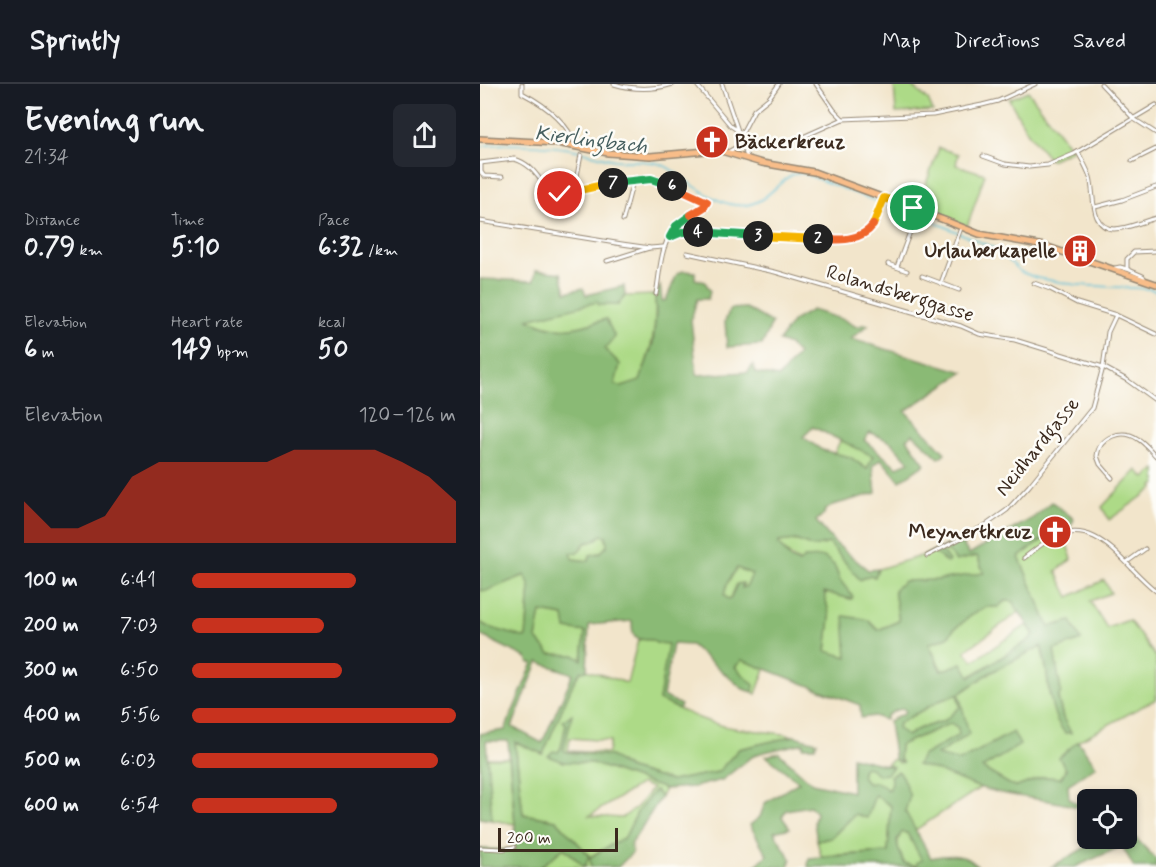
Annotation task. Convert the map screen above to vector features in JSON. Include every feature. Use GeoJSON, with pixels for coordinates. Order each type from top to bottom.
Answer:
{"type":"FeatureCollection","features":[{"type":"Feature","properties":{"kind":"main road"},"geometry":{"type":"LineString","coordinates":[[480,139],[557,143],[608,153],[650,156],[701,150],[727,152],[748,159],[814,172],[883,202],[979,234],[1045,246],[1156,284]]}},
{"type":"Feature","properties":{"kind":"street"},"geometry":{"type":"LineString","coordinates":[[522,84],[522,93],[544,105],[572,135],[576,146]]}},
{"type":"Feature","properties":{"kind":"street"},"geometry":{"type":"LineString","coordinates":[[614,84],[636,89],[659,88],[673,84]]}},
{"type":"Feature","properties":{"kind":"street"},"geometry":{"type":"LineString","coordinates":[[696,84],[731,126],[738,130]]}},
{"type":"Feature","properties":{"kind":"street"},"geometry":{"type":"LineString","coordinates":[[722,84],[748,159]]}},
{"type":"Feature","properties":{"kind":"street"},"geometry":{"type":"LineString","coordinates":[[727,152],[741,141],[754,110],[769,98],[779,84]]}},
{"type":"Feature","properties":{"kind":"street"},"geometry":{"type":"LineString","coordinates":[[816,84],[843,119]]}},
{"type":"Feature","properties":{"kind":"street"},"geometry":{"type":"LineString","coordinates":[[741,141],[769,143],[796,140],[843,119],[933,115],[990,103],[1035,84]]}},
{"type":"Feature","properties":{"kind":"street"},"geometry":{"type":"LineString","coordinates":[[1101,84],[1134,120],[1156,133]]}},
{"type":"Feature","properties":{"kind":"street"},"geometry":{"type":"LineString","coordinates":[[983,156],[1005,164],[1029,167],[1048,165],[1078,152],[1156,105]]}},
{"type":"Feature","properties":{"kind":"street"},"geometry":{"type":"LineString","coordinates":[[1132,161],[1156,149]]}},
{"type":"Feature","properties":{"kind":"street"},"geometry":{"type":"LineString","coordinates":[[1078,152],[1089,174],[1095,215],[1098,220],[1114,229],[1156,218]]}},
{"type":"Feature","properties":{"kind":"street"},"geometry":{"type":"LineString","coordinates":[[574,191],[581,155]]}},
{"type":"Feature","properties":{"kind":"street"},"geometry":{"type":"LineString","coordinates":[[502,177],[484,176],[481,172],[481,164],[497,160],[517,160],[532,168],[551,192],[560,194],[633,180],[657,180],[707,202],[704,207],[676,226],[663,247],[656,294]]}},
{"type":"Feature","properties":{"kind":"street"},"geometry":{"type":"LineString","coordinates":[[623,220],[633,180]]}},
{"type":"Feature","properties":{"kind":"street"},"geometry":{"type":"LineString","coordinates":[[1095,207],[1156,187]]}},
{"type":"Feature","properties":{"kind":"street"},"geometry":{"type":"LineString","coordinates":[[670,237],[682,232],[703,232],[841,241],[872,228],[883,202]]}},
{"type":"Feature","properties":{"kind":"street"},"geometry":{"type":"LineString","coordinates":[[897,267],[917,213]]}},
{"type":"Feature","properties":{"kind":"street"},"geometry":{"type":"LineString","coordinates":[[480,221],[650,248]]}},
{"type":"Feature","properties":{"kind":"street"},"geometry":{"type":"LineString","coordinates":[[941,283],[961,228]]}},
{"type":"Feature","properties":{"kind":"street"},"geometry":{"type":"LineString","coordinates":[[607,261],[650,248],[663,247]]}},
{"type":"Feature","properties":{"kind":"street"},"geometry":{"type":"LineString","coordinates":[[1127,269],[1128,256],[1139,251],[1156,251]]}},
{"type":"Feature","properties":{"kind":"street","name":"Rolandsberggasse"},"geometry":{"type":"LineString","coordinates":[[687,253],[775,272],[961,326],[979,334],[1015,340],[1103,367],[1127,380],[1156,401]]}},
{"type":"Feature","properties":{"kind":"street"},"geometry":{"type":"LineString","coordinates":[[888,264],[907,271]]}},
{"type":"Feature","properties":{"kind":"street"},"geometry":{"type":"LineString","coordinates":[[1114,269],[1120,267],[1127,269],[1143,276],[1144,280]]}},
{"type":"Feature","properties":{"kind":"street"},"geometry":{"type":"LineString","coordinates":[[922,276],[959,290]]}},
{"type":"Feature","properties":{"kind":"street"},"geometry":{"type":"LineString","coordinates":[[1034,283],[1077,303],[1116,315],[1156,334]]}},
{"type":"Feature","properties":{"kind":"street","name":"Neidhardgasse"},"geometry":{"type":"LineString","coordinates":[[927,556],[1000,515],[1029,486],[1092,408],[1103,367],[1106,341],[1116,315]]}},
{"type":"Feature","properties":{"kind":"street"},"geometry":{"type":"LineString","coordinates":[[1112,478],[1100,464],[1097,456],[1100,444],[1110,437],[1124,434],[1131,436],[1139,440],[1156,456]]}},
{"type":"Feature","properties":{"kind":"street"},"geometry":{"type":"LineString","coordinates":[[1024,558],[1048,540],[1069,533],[1095,537],[1110,545],[1156,591]]}},
{"type":"Feature","properties":{"kind":"street"},"geometry":{"type":"LineString","coordinates":[[1127,562],[1145,549]]}},
{"type":"Feature","properties":{"kind":"street"},"geometry":{"type":"LineString","coordinates":[[480,848],[514,847]]}},
{"type":"Feature","properties":{"kind":"green space"},"geometry":{"type":"Polygon","coordinates":[[[894,84],[910,84],[928,100],[933,111],[896,113],[894,84]]]}},
{"type":"Feature","properties":{"kind":"green space"},"geometry":{"type":"Polygon","coordinates":[[[1028,91],[1072,150],[1050,160],[1028,133],[1009,99],[1028,91]]]}},
{"type":"Feature","properties":{"kind":"green space"},"geometry":{"type":"Polygon","coordinates":[[[939,148],[958,154],[956,165],[985,174],[967,227],[919,203],[939,148]]]}},
{"type":"Feature","properties":{"kind":"green space"},"geometry":{"type":"Polygon","coordinates":[[[536,270],[561,273],[566,292],[583,288],[586,295],[624,286],[625,296],[618,305],[599,305],[597,302],[528,319],[548,327],[567,328],[606,319],[615,337],[605,349],[620,364],[615,384],[622,387],[640,381],[653,343],[655,295],[660,286],[662,301],[666,300],[677,274],[683,271],[695,272],[695,279],[705,282],[710,291],[708,299],[697,299],[691,320],[697,375],[748,372],[753,365],[756,373],[779,377],[798,354],[789,345],[779,341],[793,321],[812,310],[844,320],[857,327],[868,325],[851,339],[964,372],[905,411],[945,453],[939,458],[913,434],[907,439],[925,464],[900,481],[881,459],[873,465],[876,493],[833,505],[825,510],[816,521],[834,542],[868,570],[878,569],[875,577],[870,575],[860,580],[829,543],[813,547],[796,540],[779,542],[779,545],[791,559],[799,563],[804,558],[824,557],[834,565],[840,580],[853,597],[851,599],[824,592],[830,618],[826,651],[847,657],[844,616],[868,620],[878,630],[899,621],[894,590],[904,581],[937,580],[984,573],[977,556],[956,561],[945,548],[941,550],[949,561],[947,563],[933,551],[960,540],[969,554],[1033,518],[1052,502],[1074,519],[1065,539],[1042,540],[1019,557],[1049,627],[1071,621],[1081,640],[1054,650],[1061,692],[1058,698],[1063,718],[1071,733],[1065,733],[1054,713],[1041,646],[988,674],[959,694],[969,734],[937,755],[960,761],[1013,732],[1020,745],[982,768],[1017,787],[1043,777],[1061,778],[1066,769],[1059,758],[1078,741],[1096,766],[1068,785],[1069,798],[1077,804],[1077,807],[994,791],[917,765],[922,756],[959,735],[958,728],[951,723],[900,745],[899,758],[903,763],[894,759],[889,722],[903,715],[904,709],[896,710],[886,716],[886,720],[874,716],[861,718],[860,705],[742,660],[735,667],[754,685],[753,692],[743,689],[691,645],[673,644],[663,696],[681,705],[679,709],[659,700],[668,644],[636,638],[632,621],[589,625],[587,670],[581,671],[574,681],[543,754],[515,742],[523,814],[556,820],[589,855],[585,867],[564,848],[540,867],[480,867],[480,849],[515,850],[515,824],[508,741],[486,741],[492,820],[480,818],[480,734],[505,730],[533,663],[529,663],[527,658],[480,635],[480,622],[488,627],[526,638],[530,587],[525,575],[486,591],[480,590],[480,279],[534,281],[536,270]],[[813,427],[803,437],[822,450],[850,457],[867,469],[873,456],[813,427]],[[870,432],[864,440],[897,467],[909,462],[891,442],[870,432]],[[601,535],[594,541],[585,543],[578,552],[571,553],[573,559],[589,561],[590,555],[600,553],[607,546],[606,536],[601,535]],[[737,568],[728,582],[724,595],[728,599],[731,598],[737,584],[743,583],[742,588],[747,586],[752,574],[737,568]],[[1005,601],[998,607],[987,607],[976,612],[953,630],[948,637],[929,644],[941,671],[962,663],[970,677],[1028,641],[1034,634],[1012,601],[1005,601]],[[541,612],[536,638],[550,654],[574,655],[582,660],[585,632],[566,629],[564,616],[541,612]],[[538,662],[512,727],[542,743],[573,674],[538,662]],[[957,694],[899,723],[898,729],[907,736],[918,729],[944,721],[960,707],[957,694]]]}},
{"type":"Feature","properties":{"kind":"green space"},"geometry":{"type":"Polygon","coordinates":[[[655,295],[652,339],[640,382],[622,387],[615,385],[605,349],[606,319],[566,329],[548,327],[527,318],[597,302],[618,305],[625,296],[655,295]]]}},
{"type":"Feature","properties":{"kind":"green space"},"geometry":{"type":"Polygon","coordinates":[[[746,308],[772,323],[762,345],[727,347],[725,321],[730,309],[746,308]]]}},
{"type":"Feature","properties":{"kind":"green space"},"geometry":{"type":"Polygon","coordinates":[[[841,439],[873,456],[867,469],[850,457],[834,454],[841,439]]]}},
{"type":"Feature","properties":{"kind":"green space"},"geometry":{"type":"Polygon","coordinates":[[[1156,469],[1154,488],[1109,520],[1102,507],[1137,470],[1145,478],[1156,469]]]}},
{"type":"Feature","properties":{"kind":"green space"},"geometry":{"type":"Polygon","coordinates":[[[601,535],[606,536],[607,546],[600,553],[594,554],[589,561],[573,559],[571,553],[578,552],[585,543],[594,541],[601,535]]]}},
{"type":"Feature","properties":{"kind":"green space"},"geometry":{"type":"Polygon","coordinates":[[[1065,539],[1072,559],[1056,571],[1069,597],[1104,580],[1111,593],[1090,601],[1107,628],[1129,620],[1156,657],[1156,699],[1078,741],[1061,778],[1043,777],[1017,787],[981,768],[1019,745],[1013,732],[960,761],[936,755],[962,739],[961,707],[944,721],[918,729],[907,736],[898,729],[899,723],[939,701],[959,694],[988,674],[1041,646],[1049,694],[1063,718],[1058,698],[1061,692],[1054,650],[1081,640],[1049,627],[1019,557],[1042,540],[1065,539]]]}},
{"type":"Feature","properties":{"kind":"green space"},"geometry":{"type":"Polygon","coordinates":[[[787,540],[813,545],[829,543],[874,577],[878,569],[933,551],[949,561],[941,550],[946,548],[956,561],[977,556],[984,573],[904,582],[894,590],[899,621],[878,630],[848,657],[826,652],[830,618],[824,592],[851,599],[834,565],[804,563],[792,557],[779,545],[780,542],[787,540]]]}},
{"type":"Feature","properties":{"kind":"green space"},"geometry":{"type":"Polygon","coordinates":[[[737,568],[753,574],[747,586],[742,588],[743,584],[737,584],[731,598],[728,599],[723,595],[737,568]]]}},
{"type":"Feature","properties":{"kind":"green space"},"geometry":{"type":"Polygon","coordinates":[[[526,575],[530,587],[526,639],[488,627],[480,622],[480,590],[486,590],[526,575]]]}},
{"type":"Feature","properties":{"kind":"green space"},"geometry":{"type":"Polygon","coordinates":[[[1005,601],[1013,601],[1019,612],[965,651],[973,661],[1027,625],[1034,634],[1028,641],[969,677],[942,671],[929,644],[948,637],[953,630],[976,612],[987,607],[998,607],[1005,601]]]}},
{"type":"Feature","properties":{"kind":"green space"},"geometry":{"type":"Polygon","coordinates":[[[541,612],[564,616],[585,632],[582,660],[574,655],[550,654],[536,638],[541,612]]]}},
{"type":"Feature","properties":{"kind":"green space"},"geometry":{"type":"Polygon","coordinates":[[[638,640],[669,643],[659,700],[696,717],[724,726],[794,736],[739,749],[718,772],[671,781],[630,769],[610,756],[566,752],[564,750],[571,715],[567,718],[561,748],[558,752],[564,762],[592,763],[665,789],[661,797],[655,790],[638,811],[625,837],[590,857],[591,867],[585,867],[589,855],[556,820],[523,814],[515,741],[543,754],[574,681],[581,671],[587,670],[627,683],[638,640]],[[570,738],[568,751],[608,753],[610,741],[570,738]],[[641,784],[589,816],[622,818],[637,807],[652,788],[641,784]]]}},
{"type":"Feature","properties":{"kind":"green space"},"geometry":{"type":"Polygon","coordinates":[[[742,660],[765,669],[756,694],[753,692],[753,685],[735,667],[742,660]]]}},
{"type":"Feature","properties":{"kind":"green space"},"geometry":{"type":"Polygon","coordinates":[[[572,714],[564,750],[566,752],[610,756],[630,769],[671,781],[718,772],[739,749],[794,736],[817,742],[815,747],[803,747],[804,743],[760,753],[722,780],[694,787],[665,789],[592,763],[564,762],[548,756],[553,751],[558,752],[561,748],[566,724],[563,721],[572,714]]]}},
{"type":"Feature","properties":{"kind":"green space"},"geometry":{"type":"Polygon","coordinates":[[[951,723],[958,728],[959,735],[922,756],[917,765],[932,768],[980,788],[914,831],[892,782],[890,789],[887,790],[868,784],[862,776],[862,770],[865,767],[893,767],[887,764],[894,759],[899,763],[900,745],[951,723]]]}},
{"type":"Feature","properties":{"kind":"green space"},"geometry":{"type":"Polygon","coordinates":[[[779,753],[812,783],[852,792],[852,757],[893,767],[887,774],[879,775],[865,767],[862,770],[862,776],[868,784],[876,782],[887,790],[890,789],[892,782],[890,776],[898,771],[910,796],[905,811],[931,858],[962,857],[978,867],[808,867],[809,858],[888,852],[891,806],[875,795],[867,818],[855,814],[831,838],[817,841],[814,822],[816,813],[810,806],[786,810],[782,817],[790,828],[774,832],[791,859],[788,867],[754,867],[767,855],[750,825],[760,817],[765,803],[799,782],[766,756],[779,753]],[[902,832],[897,840],[898,848],[904,863],[917,866],[917,862],[922,860],[907,833],[902,832]]]}},
{"type":"Feature","properties":{"kind":"green space"},"geometry":{"type":"Polygon","coordinates":[[[486,758],[509,758],[515,824],[492,820],[486,758]]]}},
{"type":"Feature","properties":{"kind":"green space"},"geometry":{"type":"Polygon","coordinates":[[[655,790],[661,797],[631,844],[632,853],[618,867],[591,867],[590,857],[625,837],[638,811],[655,790]]]}},
{"type":"Feature","properties":{"kind":"green space"},"geometry":{"type":"Polygon","coordinates":[[[875,795],[891,806],[888,852],[821,856],[817,841],[831,838],[875,795]]]}},
{"type":"Feature","properties":{"kind":"green space"},"geometry":{"type":"Polygon","coordinates":[[[902,832],[907,833],[923,860],[917,866],[904,863],[898,844],[902,832]]]}},
{"type":"Feature","properties":{"kind":"green space"},"geometry":{"type":"Polygon","coordinates":[[[1137,839],[1156,859],[1156,867],[1134,867],[1124,849],[1137,849],[1137,839]]]}},
{"type":"Feature","properties":{"kind":"green space"},"geometry":{"type":"Polygon","coordinates":[[[564,848],[585,867],[540,867],[564,848]]]}},
{"type":"Feature","properties":{"kind":"green space"},"geometry":{"type":"Polygon","coordinates":[[[1082,849],[1115,849],[1075,867],[1051,867],[1082,849]]]}},
{"type":"Feature","properties":{"kind":"waterway","name":"Kierlingbach"},"geometry":{"type":"LineString","coordinates":[[480,147],[510,144],[551,147],[571,149],[615,160],[660,164],[712,197],[736,205],[757,202],[787,178],[802,173],[921,216],[998,250],[1021,272],[1037,278],[1077,285],[1156,291]]}},
{"type":"Feature","properties":{"kind":"place","name":"Bäckerkreuz"},"geometry":{"type":"Point","coordinates":[712,142]}},
{"type":"Feature","properties":{"kind":"place","name":"Urlauberkapelle"},"geometry":{"type":"Point","coordinates":[1080,251]}},
{"type":"Feature","properties":{"kind":"place","name":"Meynertkreuz"},"geometry":{"type":"Point","coordinates":[1055,532]}},
{"type":"Feature","properties":{"kind":"route"},"geometry":{"type":"LineString","coordinates":[[560,194],[627,181],[651,179],[707,202],[704,207],[676,226],[670,237],[682,232],[703,232],[841,241],[872,228],[884,198],[913,208]]}}]}
